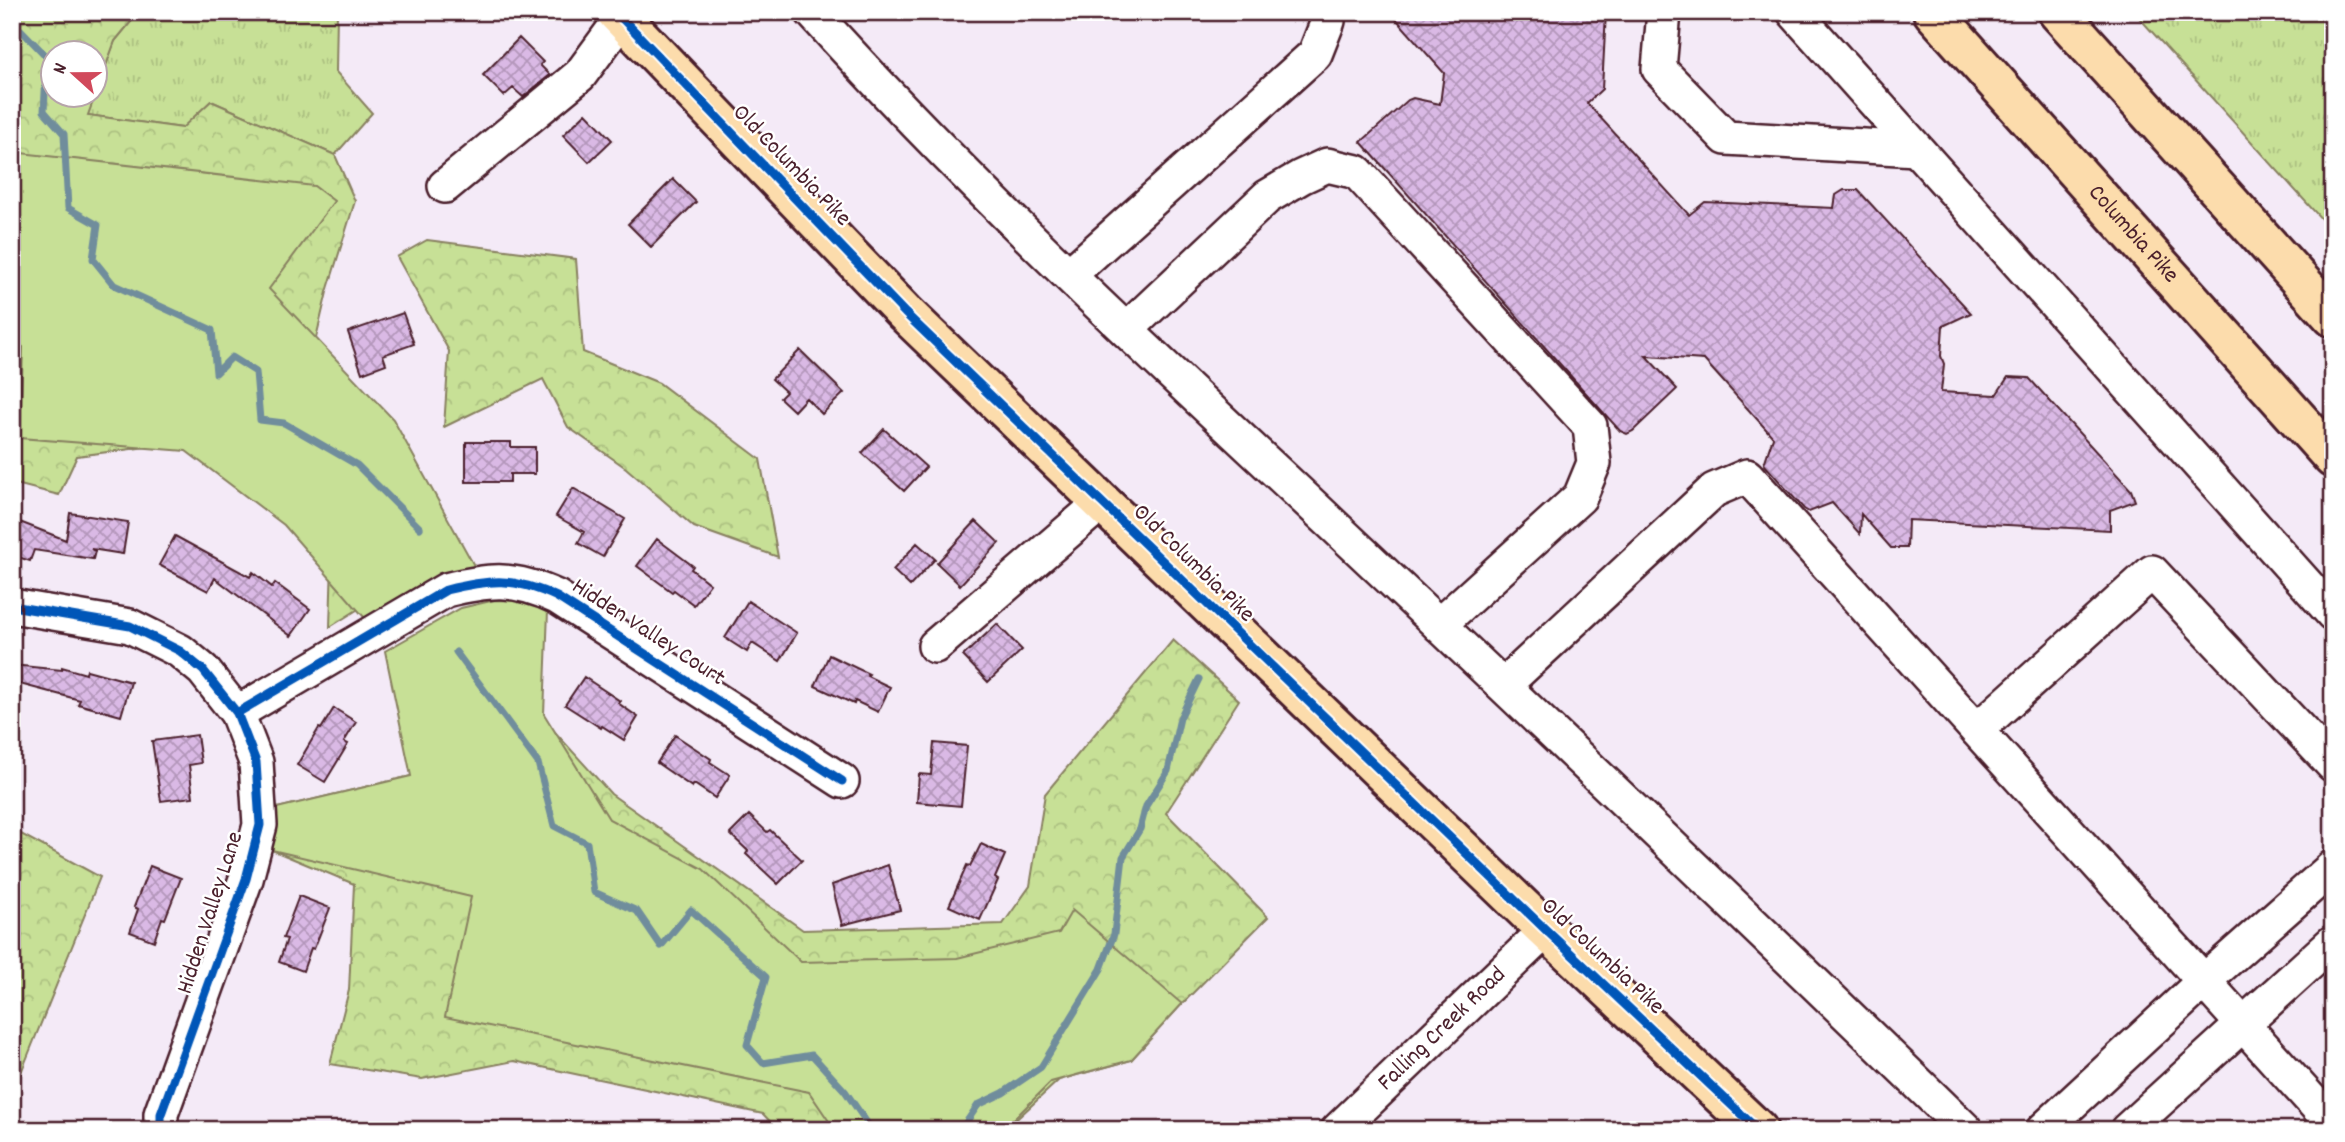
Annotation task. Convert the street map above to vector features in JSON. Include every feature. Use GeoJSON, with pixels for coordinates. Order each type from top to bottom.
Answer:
{"type":"FeatureCollection","features":[{"type":"Feature","properties":{"kind":"main road","name":"Columbia Pike"},"geometry":{"type":"LineString","coordinates":[[1933,12],[2333,458]]}},
{"type":"Feature","properties":{"kind":"main road"},"geometry":{"type":"LineString","coordinates":[[2058,12],[2333,317]]}},
{"type":"Feature","properties":{"kind":"main road","name":"Old Columbia Pike"},"geometry":{"type":"LineString","coordinates":[[619,15],[905,313],[1546,930],[1758,1130]]}},
{"type":"Feature","properties":{"kind":"street"},"geometry":{"type":"LineString","coordinates":[[812,12],[950,159],[1069,275],[1503,685],[1966,1130]]}},
{"type":"Feature","properties":{"kind":"street"},"geometry":{"type":"LineString","coordinates":[[1069,275],[1315,54],[1328,21],[1325,12]]}},
{"type":"Feature","properties":{"kind":"street"},"geometry":{"type":"LineString","coordinates":[[1664,12],[1659,69],[1726,138],[1916,149]]}},
{"type":"Feature","properties":{"kind":"street"},"geometry":{"type":"LineString","coordinates":[[1794,12],[2333,614]]}},
{"type":"Feature","properties":{"kind":"street"},"geometry":{"type":"LineString","coordinates":[[445,186],[580,75],[619,15]]}},
{"type":"Feature","properties":{"kind":"street"},"geometry":{"type":"LineString","coordinates":[[1126,330],[1267,197],[1327,165],[1357,172],[1590,426],[1594,463],[1580,497],[1439,625]]}},
{"type":"Feature","properties":{"kind":"street"},"geometry":{"type":"LineString","coordinates":[[1503,685],[1714,490],[1747,476],[2333,1124]]}},
{"type":"Feature","properties":{"kind":"street"},"geometry":{"type":"LineString","coordinates":[[935,646],[1101,503]]}},
{"type":"Feature","properties":{"kind":"street"},"geometry":{"type":"LineString","coordinates":[[1977,730],[2152,572],[2333,765]]}},
{"type":"Feature","properties":{"kind":"street","name":"Hidden Valley Court"},"geometry":{"type":"LineString","coordinates":[[237,713],[446,590],[483,580],[511,583],[534,586],[557,597],[842,781]]}},
{"type":"Feature","properties":{"kind":"street","name":"Hidden Valley Lane"},"geometry":{"type":"LineString","coordinates":[[12,606],[130,626],[180,650],[203,670],[237,713],[256,762],[260,825],[246,879],[161,1114],[161,1130]]}},
{"type":"Feature","properties":{"kind":"street"},"geometry":{"type":"LineString","coordinates":[[2043,1130],[2204,981],[2333,867]]}},
{"type":"Feature","properties":{"kind":"street","name":"Falling Creek Road"},"geometry":{"type":"LineString","coordinates":[[1338,1130],[1546,930]]}},
{"type":"Feature","properties":{"kind":"street"},"geometry":{"type":"LineString","coordinates":[[2127,1130],[2333,942]]}},
{"type":"Feature","properties":{"kind":"green space"},"geometry":{"type":"Polygon","coordinates":[[[12,12],[139,12],[115,41],[108,60],[108,38],[38,38],[38,108],[91,108],[88,115],[182,128],[211,101],[335,155],[355,201],[327,292],[306,380],[450,551],[330,627],[332,561],[224,437],[77,456],[59,495],[12,483],[12,12]]]}},
{"type":"Feature","properties":{"kind":"green space"},"geometry":{"type":"Polygon","coordinates":[[[139,12],[337,12],[336,72],[372,113],[335,155],[211,101],[183,128],[87,115],[90,108],[108,108],[108,60],[115,41],[139,12]]]}},
{"type":"Feature","properties":{"kind":"green space"},"geometry":{"type":"Polygon","coordinates":[[[2134,12],[2333,12],[2333,232],[2134,12]]]}},
{"type":"Feature","properties":{"kind":"green space"},"geometry":{"type":"Polygon","coordinates":[[[12,152],[314,186],[334,201],[269,289],[393,419],[477,571],[370,624],[284,525],[186,451],[20,438],[23,347],[12,340],[12,152]]]}},
{"type":"Feature","properties":{"kind":"green space"},"geometry":{"type":"Polygon","coordinates":[[[427,240],[576,259],[583,352],[659,383],[760,459],[778,557],[694,527],[626,468],[568,427],[543,379],[444,427],[449,351],[397,257],[427,240]]]}},
{"type":"Feature","properties":{"kind":"green space"},"geometry":{"type":"Polygon","coordinates":[[[495,600],[522,601],[548,611],[544,714],[609,819],[703,869],[801,962],[957,958],[1059,933],[1072,910],[1182,1004],[1131,1060],[1051,1082],[1003,1130],[835,1130],[809,1092],[445,1017],[471,897],[272,850],[277,808],[411,776],[385,651],[461,608],[495,600]]]}},
{"type":"Feature","properties":{"kind":"green space"},"geometry":{"type":"Polygon","coordinates":[[[1173,640],[1239,700],[1166,813],[1268,917],[1131,1060],[1059,1080],[1005,1130],[778,1130],[763,1114],[514,1061],[422,1079],[330,1064],[349,990],[354,884],[272,850],[277,808],[411,776],[519,692],[611,794],[803,930],[1003,924],[1030,886],[1045,794],[1173,640]]]}},
{"type":"Feature","properties":{"kind":"green space"},"geometry":{"type":"Polygon","coordinates":[[[12,820],[19,833],[100,877],[12,1095],[12,820]]]}},
{"type":"Feature","properties":{"kind":"building"},"geometry":{"type":"Polygon","coordinates":[[[1390,12],[1606,12],[1602,89],[1587,103],[1689,215],[1705,202],[1834,208],[1836,195],[1844,190],[1858,190],[1971,313],[1943,326],[1941,356],[1944,364],[1941,392],[1996,395],[2008,377],[2029,378],[2131,490],[2135,501],[2110,510],[2110,530],[1908,520],[1907,548],[1891,548],[1861,514],[1860,534],[1832,503],[1809,512],[1804,509],[1764,464],[1773,437],[1704,360],[1646,356],[1677,389],[1633,431],[1627,434],[1620,431],[1361,142],[1408,100],[1413,98],[1440,104],[1444,73],[1390,12]]]}},
{"type":"Feature","properties":{"kind":"building"},"geometry":{"type":"Polygon","coordinates":[[[519,38],[543,62],[540,65],[550,75],[523,97],[513,88],[504,96],[483,75],[519,38]]]}},
{"type":"Feature","properties":{"kind":"building"},"geometry":{"type":"Polygon","coordinates":[[[586,113],[612,140],[589,162],[563,135],[586,113]]]}},
{"type":"Feature","properties":{"kind":"building"},"geometry":{"type":"Polygon","coordinates":[[[673,179],[696,202],[651,247],[628,224],[673,179]]]}},
{"type":"Feature","properties":{"kind":"building"},"geometry":{"type":"Polygon","coordinates":[[[403,313],[414,344],[383,355],[386,364],[362,373],[348,332],[403,313]]]}},
{"type":"Feature","properties":{"kind":"building"},"geometry":{"type":"Polygon","coordinates":[[[800,350],[844,393],[822,414],[806,398],[794,411],[780,398],[786,392],[772,379],[800,350]]]}},
{"type":"Feature","properties":{"kind":"building"},"geometry":{"type":"Polygon","coordinates":[[[884,429],[926,467],[904,491],[862,453],[884,429]]]}},
{"type":"Feature","properties":{"kind":"building"},"geometry":{"type":"Polygon","coordinates":[[[466,442],[511,442],[511,447],[535,447],[535,474],[510,474],[510,482],[466,482],[466,442]]]}},
{"type":"Feature","properties":{"kind":"building"},"geometry":{"type":"Polygon","coordinates":[[[573,488],[625,519],[603,557],[578,543],[584,532],[556,516],[573,488]]]}},
{"type":"Feature","properties":{"kind":"building"},"geometry":{"type":"Polygon","coordinates":[[[70,513],[128,522],[123,554],[91,549],[95,551],[93,559],[34,550],[30,561],[12,555],[12,519],[66,540],[70,513]]]}},
{"type":"Feature","properties":{"kind":"building"},"geometry":{"type":"Polygon","coordinates":[[[976,521],[999,543],[960,585],[937,563],[976,521]]]}},
{"type":"Feature","properties":{"kind":"building"},"geometry":{"type":"Polygon","coordinates":[[[175,536],[250,577],[253,572],[272,587],[275,583],[310,609],[291,636],[215,578],[208,591],[159,565],[175,536]]]}},
{"type":"Feature","properties":{"kind":"building"},"geometry":{"type":"Polygon","coordinates":[[[657,539],[693,566],[691,569],[710,584],[694,605],[637,566],[657,539]]]}},
{"type":"Feature","properties":{"kind":"building"},"geometry":{"type":"Polygon","coordinates":[[[917,543],[935,559],[910,586],[893,570],[917,543]]]}},
{"type":"Feature","properties":{"kind":"building"},"geometry":{"type":"Polygon","coordinates":[[[748,601],[797,633],[780,661],[752,643],[747,652],[725,638],[748,601]]]}},
{"type":"Feature","properties":{"kind":"building"},"geometry":{"type":"Polygon","coordinates":[[[997,624],[1022,650],[988,682],[963,656],[997,624]]]}},
{"type":"Feature","properties":{"kind":"building"},"geometry":{"type":"Polygon","coordinates":[[[829,655],[890,687],[878,712],[815,686],[829,655]]]}},
{"type":"Feature","properties":{"kind":"building"},"geometry":{"type":"Polygon","coordinates":[[[12,665],[62,670],[62,667],[86,674],[87,670],[131,682],[121,716],[78,704],[80,700],[12,682],[12,665]]]}},
{"type":"Feature","properties":{"kind":"building"},"geometry":{"type":"Polygon","coordinates":[[[584,677],[620,701],[618,703],[638,717],[624,740],[565,705],[584,677]]]}},
{"type":"Feature","properties":{"kind":"building"},"geometry":{"type":"Polygon","coordinates":[[[334,708],[356,722],[344,742],[348,744],[325,782],[297,765],[334,708]]]}},
{"type":"Feature","properties":{"kind":"building"},"geometry":{"type":"Polygon","coordinates":[[[197,735],[201,763],[189,765],[193,797],[161,801],[152,741],[197,735]]]}},
{"type":"Feature","properties":{"kind":"building"},"geometry":{"type":"Polygon","coordinates":[[[675,735],[730,775],[715,798],[694,784],[692,787],[657,763],[675,735]]]}},
{"type":"Feature","properties":{"kind":"building"},"geometry":{"type":"Polygon","coordinates":[[[934,743],[967,746],[961,806],[917,802],[919,774],[931,775],[934,743]]]}},
{"type":"Feature","properties":{"kind":"building"},"geometry":{"type":"Polygon","coordinates":[[[749,815],[767,832],[770,830],[802,860],[778,884],[746,854],[748,851],[730,834],[749,815]]]}},
{"type":"Feature","properties":{"kind":"building"},"geometry":{"type":"Polygon","coordinates":[[[981,844],[1005,855],[995,878],[998,880],[980,920],[949,906],[967,865],[970,866],[981,844]]]}},
{"type":"Feature","properties":{"kind":"building"},"geometry":{"type":"Polygon","coordinates":[[[888,865],[900,910],[842,925],[832,885],[888,865]]]}},
{"type":"Feature","properties":{"kind":"building"},"geometry":{"type":"Polygon","coordinates":[[[150,866],[181,878],[154,941],[130,932],[138,909],[134,907],[150,866]]]}},
{"type":"Feature","properties":{"kind":"building"},"geometry":{"type":"Polygon","coordinates":[[[299,896],[330,908],[303,971],[279,962],[287,939],[283,938],[299,896]]]}},
{"type":"Feature","properties":{"kind":"waterway"},"geometry":{"type":"LineString","coordinates":[[21,30],[47,57],[44,111],[64,134],[68,208],[98,225],[93,259],[114,285],[212,330],[216,373],[232,357],[256,372],[260,420],[284,423],[357,465],[420,528]]}},
{"type":"Feature","properties":{"kind":"waterway"},"geometry":{"type":"LineString","coordinates":[[456,652],[538,763],[554,826],[587,843],[594,892],[637,911],[661,946],[691,910],[766,977],[747,1045],[763,1063],[812,1055],[845,1091],[872,1130]]}},
{"type":"Feature","properties":{"kind":"waterway"},"geometry":{"type":"LineString","coordinates":[[961,1130],[978,1105],[1003,1093],[1041,1067],[1101,969],[1114,934],[1123,857],[1140,829],[1146,806],[1168,771],[1180,718],[1199,679]]}},
{"type":"Feature","properties":{"kind":"cycle path"},"geometry":{"type":"LineString","coordinates":[[616,12],[905,313],[1546,930],[1758,1130]]}},
{"type":"Feature","properties":{"kind":"cycle path"},"geometry":{"type":"LineString","coordinates":[[237,713],[446,590],[490,582],[515,583],[557,597],[842,781]]}},
{"type":"Feature","properties":{"kind":"cycle path"},"geometry":{"type":"LineString","coordinates":[[12,606],[130,626],[180,651],[203,670],[237,713],[256,762],[260,825],[246,879],[161,1114],[161,1130]]}}]}
